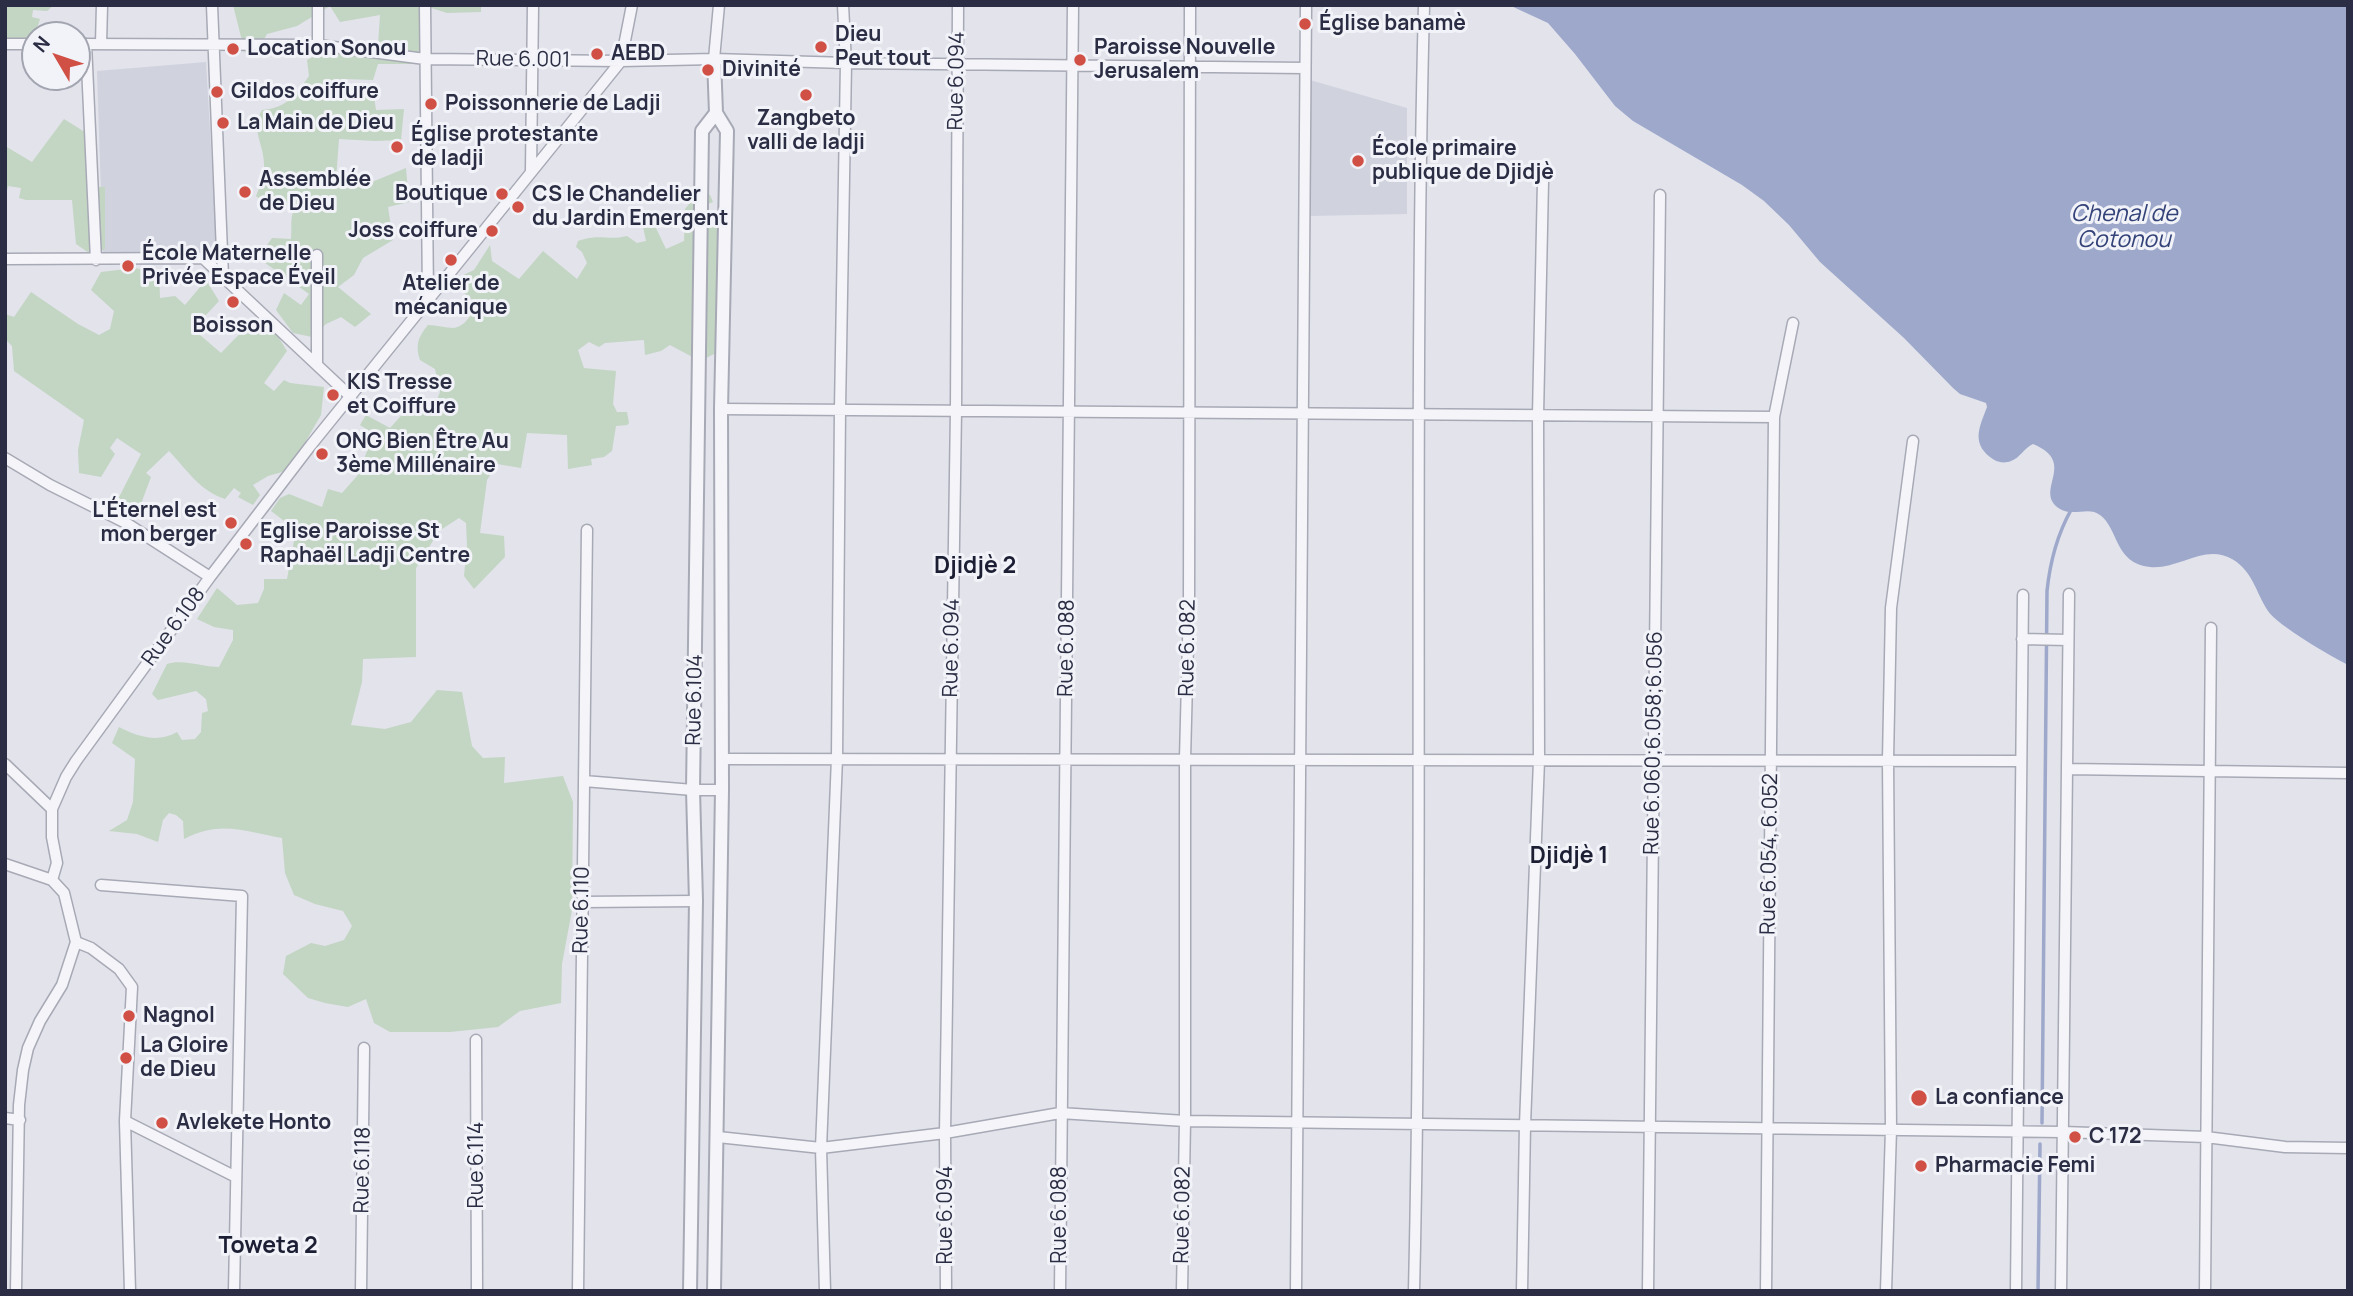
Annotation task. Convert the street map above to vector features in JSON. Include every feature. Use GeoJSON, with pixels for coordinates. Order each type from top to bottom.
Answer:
{"type":"FeatureCollection","features":[{"type":"Feature","properties":{"kind":"street"},"geometry":{"type":"LineString","coordinates":[[101,44],[102,5]]}},
{"type":"Feature","properties":{"kind":"street"},"geometry":{"type":"LineString","coordinates":[[212,5],[223,277]]}},
{"type":"Feature","properties":{"kind":"street"},"geometry":{"type":"LineString","coordinates":[[318,5],[318,46]]}},
{"type":"Feature","properties":{"kind":"street"},"geometry":{"type":"LineString","coordinates":[[425,5],[428,299]]}},
{"type":"Feature","properties":{"kind":"street"},"geometry":{"type":"LineString","coordinates":[[531,172],[533,5]]}},
{"type":"Feature","properties":{"kind":"street"},"geometry":{"type":"LineString","coordinates":[[621,61],[632,5]]}},
{"type":"Feature","properties":{"kind":"street"},"geometry":{"type":"LineString","coordinates":[[714,60],[719,5]]}},
{"type":"Feature","properties":{"kind":"street"},"geometry":{"type":"LineString","coordinates":[[825,1291],[821,1148],[837,758],[846,63],[843,5]]}},
{"type":"Feature","properties":{"kind":"street","name":"Rue 6.094"},"geometry":{"type":"LineString","coordinates":[[946,1291],[945,1133],[956,410],[958,5]]}},
{"type":"Feature","properties":{"kind":"street","name":"Rue 6.088"},"geometry":{"type":"LineString","coordinates":[[1059,1291],[1073,5]]}},
{"type":"Feature","properties":{"kind":"street","name":"Rue 6.082"},"geometry":{"type":"LineString","coordinates":[[1182,1291],[1185,759],[1189,637],[1190,5]]}},
{"type":"Feature","properties":{"kind":"street"},"geometry":{"type":"LineString","coordinates":[[1296,1291],[1306,5]]}},
{"type":"Feature","properties":{"kind":"street"},"geometry":{"type":"LineString","coordinates":[[1414,1291],[1418,1124],[1421,123],[1424,5]]}},
{"type":"Feature","properties":{"kind":"street","name":"Rue 6.001"},"geometry":{"type":"LineString","coordinates":[[91,44],[318,46],[425,59],[1306,68]]}},
{"type":"Feature","properties":{"kind":"street","name":"Rue 6.104"},"geometry":{"type":"LineString","coordinates":[[714,60],[716,113],[727,131],[722,409],[722,789],[714,1291]]}},
{"type":"Feature","properties":{"kind":"street","name":"Rue 6.108"},"geometry":{"type":"LineString","coordinates":[[52,880],[57,863],[52,837],[52,809],[76,761],[310,445],[621,61]]}},
{"type":"Feature","properties":{"kind":"street"},"geometry":{"type":"LineString","coordinates":[[84,91],[96,260]]}},
{"type":"Feature","properties":{"kind":"street","name":"Rue 6.104"},"geometry":{"type":"LineString","coordinates":[[690,1291],[696,901],[693,790],[702,131],[716,113]]}},
{"type":"Feature","properties":{"kind":"street"},"geometry":{"type":"LineString","coordinates":[[1522,1291],[1525,1125],[1539,760],[1538,415],[1543,181]]}},
{"type":"Feature","properties":{"kind":"street","name":"Rue 6.060;6.058;6.056"},"geometry":{"type":"LineString","coordinates":[[1648,1291],[1660,195]]}},
{"type":"Feature","properties":{"kind":"street"},"geometry":{"type":"LineString","coordinates":[[317,255],[317,363]]}},
{"type":"Feature","properties":{"kind":"street"},"geometry":{"type":"LineString","coordinates":[[5,259],[203,258],[351,397]]}},
{"type":"Feature","properties":{"kind":"street","name":"Rue 6.054, 6.052"},"geometry":{"type":"LineString","coordinates":[[1766,1291],[1774,417],[1793,323]]}},
{"type":"Feature","properties":{"kind":"street"},"geometry":{"type":"LineString","coordinates":[[722,409],[1774,417]]}},
{"type":"Feature","properties":{"kind":"street"},"geometry":{"type":"LineString","coordinates":[[1886,1291],[1891,1129],[1888,761],[1892,592],[1913,441]]}},
{"type":"Feature","properties":{"kind":"street"},"geometry":{"type":"LineString","coordinates":[[5,458],[50,485],[126,523],[211,577]]}},
{"type":"Feature","properties":{"kind":"street","name":"Rue 6.110"},"geometry":{"type":"LineString","coordinates":[[578,1291],[587,530]]}},
{"type":"Feature","properties":{"kind":"street"},"geometry":{"type":"LineString","coordinates":[[2061,1291],[2067,769],[2063,640],[2068,594]]}},
{"type":"Feature","properties":{"kind":"street"},"geometry":{"type":"LineString","coordinates":[[2016,1291],[2022,595]]}},
{"type":"Feature","properties":{"kind":"street"},"geometry":{"type":"LineString","coordinates":[[2205,1291],[2211,628]]}},
{"type":"Feature","properties":{"kind":"street"},"geometry":{"type":"LineString","coordinates":[[2022,639],[2063,640]]}},
{"type":"Feature","properties":{"kind":"street"},"geometry":{"type":"LineString","coordinates":[[722,758],[2020,761]]}},
{"type":"Feature","properties":{"kind":"street"},"geometry":{"type":"LineString","coordinates":[[5,764],[52,809]]}},
{"type":"Feature","properties":{"kind":"street"},"geometry":{"type":"LineString","coordinates":[[2067,769],[2348,773]]}},
{"type":"Feature","properties":{"kind":"street"},"geometry":{"type":"LineString","coordinates":[[584,780],[693,790],[722,789]]}},
{"type":"Feature","properties":{"kind":"street"},"geometry":{"type":"LineString","coordinates":[[5,864],[52,880],[64,893],[76,942],[62,985],[40,1021],[28,1048],[19,1105],[10,1275],[16,1291]]}},
{"type":"Feature","properties":{"kind":"street"},"geometry":{"type":"LineString","coordinates":[[101,885],[242,896],[233,1291]]}},
{"type":"Feature","properties":{"kind":"street"},"geometry":{"type":"LineString","coordinates":[[583,902],[696,901]]}},
{"type":"Feature","properties":{"kind":"street"},"geometry":{"type":"LineString","coordinates":[[76,942],[91,948],[119,969],[132,987],[125,1121],[130,1291]]}},
{"type":"Feature","properties":{"kind":"street","name":"Rue 6.114"},"geometry":{"type":"LineString","coordinates":[[476,1040],[477,1291]]}},
{"type":"Feature","properties":{"kind":"street","name":"Rue 6.118"},"geometry":{"type":"LineString","coordinates":[[361,1291],[365,1048]]}},
{"type":"Feature","properties":{"kind":"street"},"geometry":{"type":"LineString","coordinates":[[718,1137],[821,1148],[945,1133],[1060,1113],[1185,1121],[2063,1132],[2206,1137],[2285,1147],[2348,1148]]}},
{"type":"Feature","properties":{"kind":"street"},"geometry":{"type":"LineString","coordinates":[[5,1118],[20,1120]]}},
{"type":"Feature","properties":{"kind":"street"},"geometry":{"type":"LineString","coordinates":[[125,1121],[236,1177]]}},
{"type":"Feature","properties":{"kind":"shaded area"},"geometry":{"type":"Polygon","coordinates":[[[206,62],[217,251],[103,255],[97,71],[206,62]]]}},
{"type":"Feature","properties":{"kind":"shaded area","name":"École primaire publique de Djidjè"},"geometry":{"type":"Polygon","coordinates":[[[1310,80],[1407,108],[1407,214],[1309,216],[1310,80]]]}},
{"type":"Feature","properties":{"kind":"green space"},"geometry":{"type":"Polygon","coordinates":[[[5,5],[54,5],[47,11],[33,10],[32,17],[39,21],[21,21],[21,42],[5,44],[5,5]]]}},
{"type":"Feature","properties":{"kind":"green space"},"geometry":{"type":"Polygon","coordinates":[[[233,5],[481,5],[481,12],[447,13],[425,6],[420,64],[378,64],[373,80],[346,79],[346,88],[373,90],[376,110],[404,109],[401,140],[339,139],[336,180],[372,182],[406,168],[409,202],[388,207],[393,240],[363,258],[354,275],[338,287],[371,314],[355,327],[341,317],[326,324],[312,337],[293,333],[276,310],[284,293],[301,305],[309,294],[258,258],[272,238],[291,239],[294,209],[281,204],[273,210],[256,196],[264,168],[257,124],[262,110],[278,107],[300,89],[309,76],[307,60],[333,50],[378,46],[380,15],[340,22],[330,6],[297,26],[267,34],[255,55],[245,53],[233,5]]]}},
{"type":"Feature","properties":{"kind":"green space"},"geometry":{"type":"Polygon","coordinates":[[[64,119],[88,134],[88,187],[105,187],[105,249],[92,255],[76,244],[72,200],[26,200],[19,198],[21,188],[8,186],[5,198],[5,146],[32,162],[64,119]]]}},
{"type":"Feature","properties":{"kind":"green space"},"geometry":{"type":"Polygon","coordinates":[[[697,194],[710,195],[713,202],[700,207],[705,224],[728,229],[730,346],[700,361],[670,345],[661,351],[645,355],[644,340],[605,343],[599,347],[589,342],[578,350],[584,368],[616,371],[613,404],[617,412],[627,412],[629,423],[616,426],[612,451],[604,457],[591,459],[592,465],[568,469],[567,435],[527,433],[521,468],[497,464],[487,480],[480,533],[504,536],[505,557],[474,589],[464,576],[466,523],[459,518],[439,531],[416,568],[416,657],[363,659],[362,682],[351,725],[385,729],[411,722],[437,690],[462,692],[472,746],[483,758],[505,757],[504,783],[563,776],[573,802],[572,910],[562,964],[561,1003],[520,1011],[498,1027],[450,1032],[390,1032],[374,1023],[366,999],[348,1007],[308,998],[283,974],[286,956],[311,943],[325,946],[344,940],[352,926],[343,911],[294,895],[285,873],[282,838],[221,828],[184,839],[183,821],[169,813],[163,820],[158,842],[137,834],[109,831],[127,820],[133,802],[135,759],[112,743],[119,727],[133,734],[155,738],[177,732],[182,740],[195,739],[201,732],[202,713],[208,711],[206,699],[196,691],[158,700],[152,694],[167,664],[179,662],[219,667],[233,640],[233,630],[214,627],[197,619],[217,588],[237,605],[258,603],[264,589],[264,579],[287,579],[296,530],[271,511],[280,498],[289,494],[322,507],[328,489],[342,493],[357,476],[374,434],[360,425],[366,415],[390,428],[408,408],[435,405],[440,392],[435,369],[420,360],[418,341],[428,325],[453,328],[468,319],[475,302],[456,286],[455,279],[474,270],[490,245],[492,261],[519,279],[543,251],[577,279],[587,263],[582,252],[576,247],[578,241],[627,236],[637,243],[646,241],[643,216],[656,228],[666,249],[684,241],[685,209],[697,194]]]}},
{"type":"Feature","properties":{"kind":"green space"},"geometry":{"type":"Polygon","coordinates":[[[135,268],[159,273],[160,298],[175,296],[185,305],[206,280],[219,301],[193,329],[221,353],[255,318],[272,327],[287,351],[264,383],[274,391],[284,380],[324,387],[321,415],[289,470],[268,476],[253,485],[260,495],[253,505],[238,497],[241,493],[234,488],[225,499],[208,491],[169,451],[146,473],[151,477],[139,509],[113,509],[141,454],[117,438],[110,448],[115,454],[101,477],[79,473],[78,450],[84,420],[14,371],[12,346],[5,339],[5,314],[14,317],[31,292],[99,335],[110,329],[114,311],[91,290],[101,272],[135,268]]]}},
{"type":"Feature","properties":{"kind":"water","name":"Chenal de Cotonou"},"geometry":{"type":"Polygon","coordinates":[[[1509,5],[2348,5],[2348,665],[2305,640],[2274,617],[2245,570],[2232,559],[2212,554],[2160,567],[2138,564],[2123,552],[2111,528],[2096,512],[2065,511],[2053,502],[2050,494],[2053,460],[2046,452],[2033,444],[2008,462],[2000,462],[1990,457],[1979,440],[1986,403],[1960,394],[1953,388],[1904,338],[1820,262],[1789,225],[1764,201],[1742,185],[1633,121],[1615,106],[1548,23],[1509,5]]]}},
{"type":"Feature","properties":{"kind":"waterway"},"geometry":{"type":"LineString","coordinates":[[2042,1123],[2047,591],[2055,549],[2071,510]]}},
{"type":"Feature","properties":{"kind":"waterway"},"geometry":{"type":"LineString","coordinates":[[2038,1291],[2040,1144]]}},
{"type":"Feature","properties":{"kind":"place","name":"Église banamè"},"geometry":{"type":"Point","coordinates":[1305,24]}},
{"type":"Feature","properties":{"kind":"place","name":"Dieu Peut tout"},"geometry":{"type":"Point","coordinates":[821,47]}},
{"type":"Feature","properties":{"kind":"place","name":"Location Sonou"},"geometry":{"type":"Point","coordinates":[233,49]}},
{"type":"Feature","properties":{"kind":"place","name":"AEBD"},"geometry":{"type":"Point","coordinates":[597,54]}},
{"type":"Feature","properties":{"kind":"place","name":"Paroisse Nouvelle Jerusalem"},"geometry":{"type":"Point","coordinates":[1080,60]}},
{"type":"Feature","properties":{"kind":"place","name":"Divinité"},"geometry":{"type":"Point","coordinates":[708,70]}},
{"type":"Feature","properties":{"kind":"place","name":"Gildos coiffure"},"geometry":{"type":"Point","coordinates":[217,92]}},
{"type":"Feature","properties":{"kind":"place","name":"Zangbeto valli de ladji"},"geometry":{"type":"Point","coordinates":[806,95]}},
{"type":"Feature","properties":{"kind":"place","name":"Poissonnerie de Ladji"},"geometry":{"type":"Point","coordinates":[431,104]}},
{"type":"Feature","properties":{"kind":"place","name":"La Main de Dieu"},"geometry":{"type":"Point","coordinates":[223,123]}},
{"type":"Feature","properties":{"kind":"place","name":"Église protestante de ladji"},"geometry":{"type":"Point","coordinates":[397,147]}},
{"type":"Feature","properties":{"kind":"place","name":"École primaire publique de Djidjè"},"geometry":{"type":"Point","coordinates":[1358,161]}},
{"type":"Feature","properties":{"kind":"place","name":"Assemblée de Dieu"},"geometry":{"type":"Point","coordinates":[245,192]}},
{"type":"Feature","properties":{"kind":"place","name":"Boutique"},"geometry":{"type":"Point","coordinates":[502,194]}},
{"type":"Feature","properties":{"kind":"place","name":"CS le Chandelier du Jardin Emergent"},"geometry":{"type":"Point","coordinates":[518,207]}},
{"type":"Feature","properties":{"kind":"place","name":"Joss coiffure"},"geometry":{"type":"Point","coordinates":[492,231]}},
{"type":"Feature","properties":{"kind":"place","name":"Atelier de mécanique"},"geometry":{"type":"Point","coordinates":[451,260]}},
{"type":"Feature","properties":{"kind":"place","name":"École Maternelle Privée Espace Éveil"},"geometry":{"type":"Point","coordinates":[128,266]}},
{"type":"Feature","properties":{"kind":"place","name":"Boisson"},"geometry":{"type":"Point","coordinates":[233,302]}},
{"type":"Feature","properties":{"kind":"place","name":"KIS Tresse et Coiffure"},"geometry":{"type":"Point","coordinates":[333,395]}},
{"type":"Feature","properties":{"kind":"place","name":"ONG Bien Être Au 3ème Millénaire"},"geometry":{"type":"Point","coordinates":[322,454]}},
{"type":"Feature","properties":{"kind":"place","name":"L'Éternel est mon berger"},"geometry":{"type":"Point","coordinates":[231,523]}},
{"type":"Feature","properties":{"kind":"place","name":"Eglise Paroisse St Raphaël Ladji Centre"},"geometry":{"type":"Point","coordinates":[246,544]}},
{"type":"Feature","properties":{"kind":"place","name":"Nagnol"},"geometry":{"type":"Point","coordinates":[129,1016]}},
{"type":"Feature","properties":{"kind":"place","name":"La Gloire de Dieu"},"geometry":{"type":"Point","coordinates":[126,1058]}},
{"type":"Feature","properties":{"kind":"place","name":"La confiance"},"geometry":{"type":"Point","coordinates":[1919,1098]}},
{"type":"Feature","properties":{"kind":"place","name":"Avlekete Honto"},"geometry":{"type":"Point","coordinates":[162,1123]}},
{"type":"Feature","properties":{"kind":"place","name":"C 172"},"geometry":{"type":"Point","coordinates":[2075,1137]}},
{"type":"Feature","properties":{"kind":"place","name":"Pharmacie Femi"},"geometry":{"type":"Point","coordinates":[1921,1166]}},
{"type":"Feature","properties":{"kind":"district","name":"Djidjè 2"},"geometry":{"type":"Point","coordinates":[975,567]}},
{"type":"Feature","properties":{"kind":"district","name":"Djidjè 1"},"geometry":{"type":"Point","coordinates":[1569,857]}},
{"type":"Feature","properties":{"kind":"district","name":"Toweta 2"},"geometry":{"type":"Point","coordinates":[268,1247]}}]}
